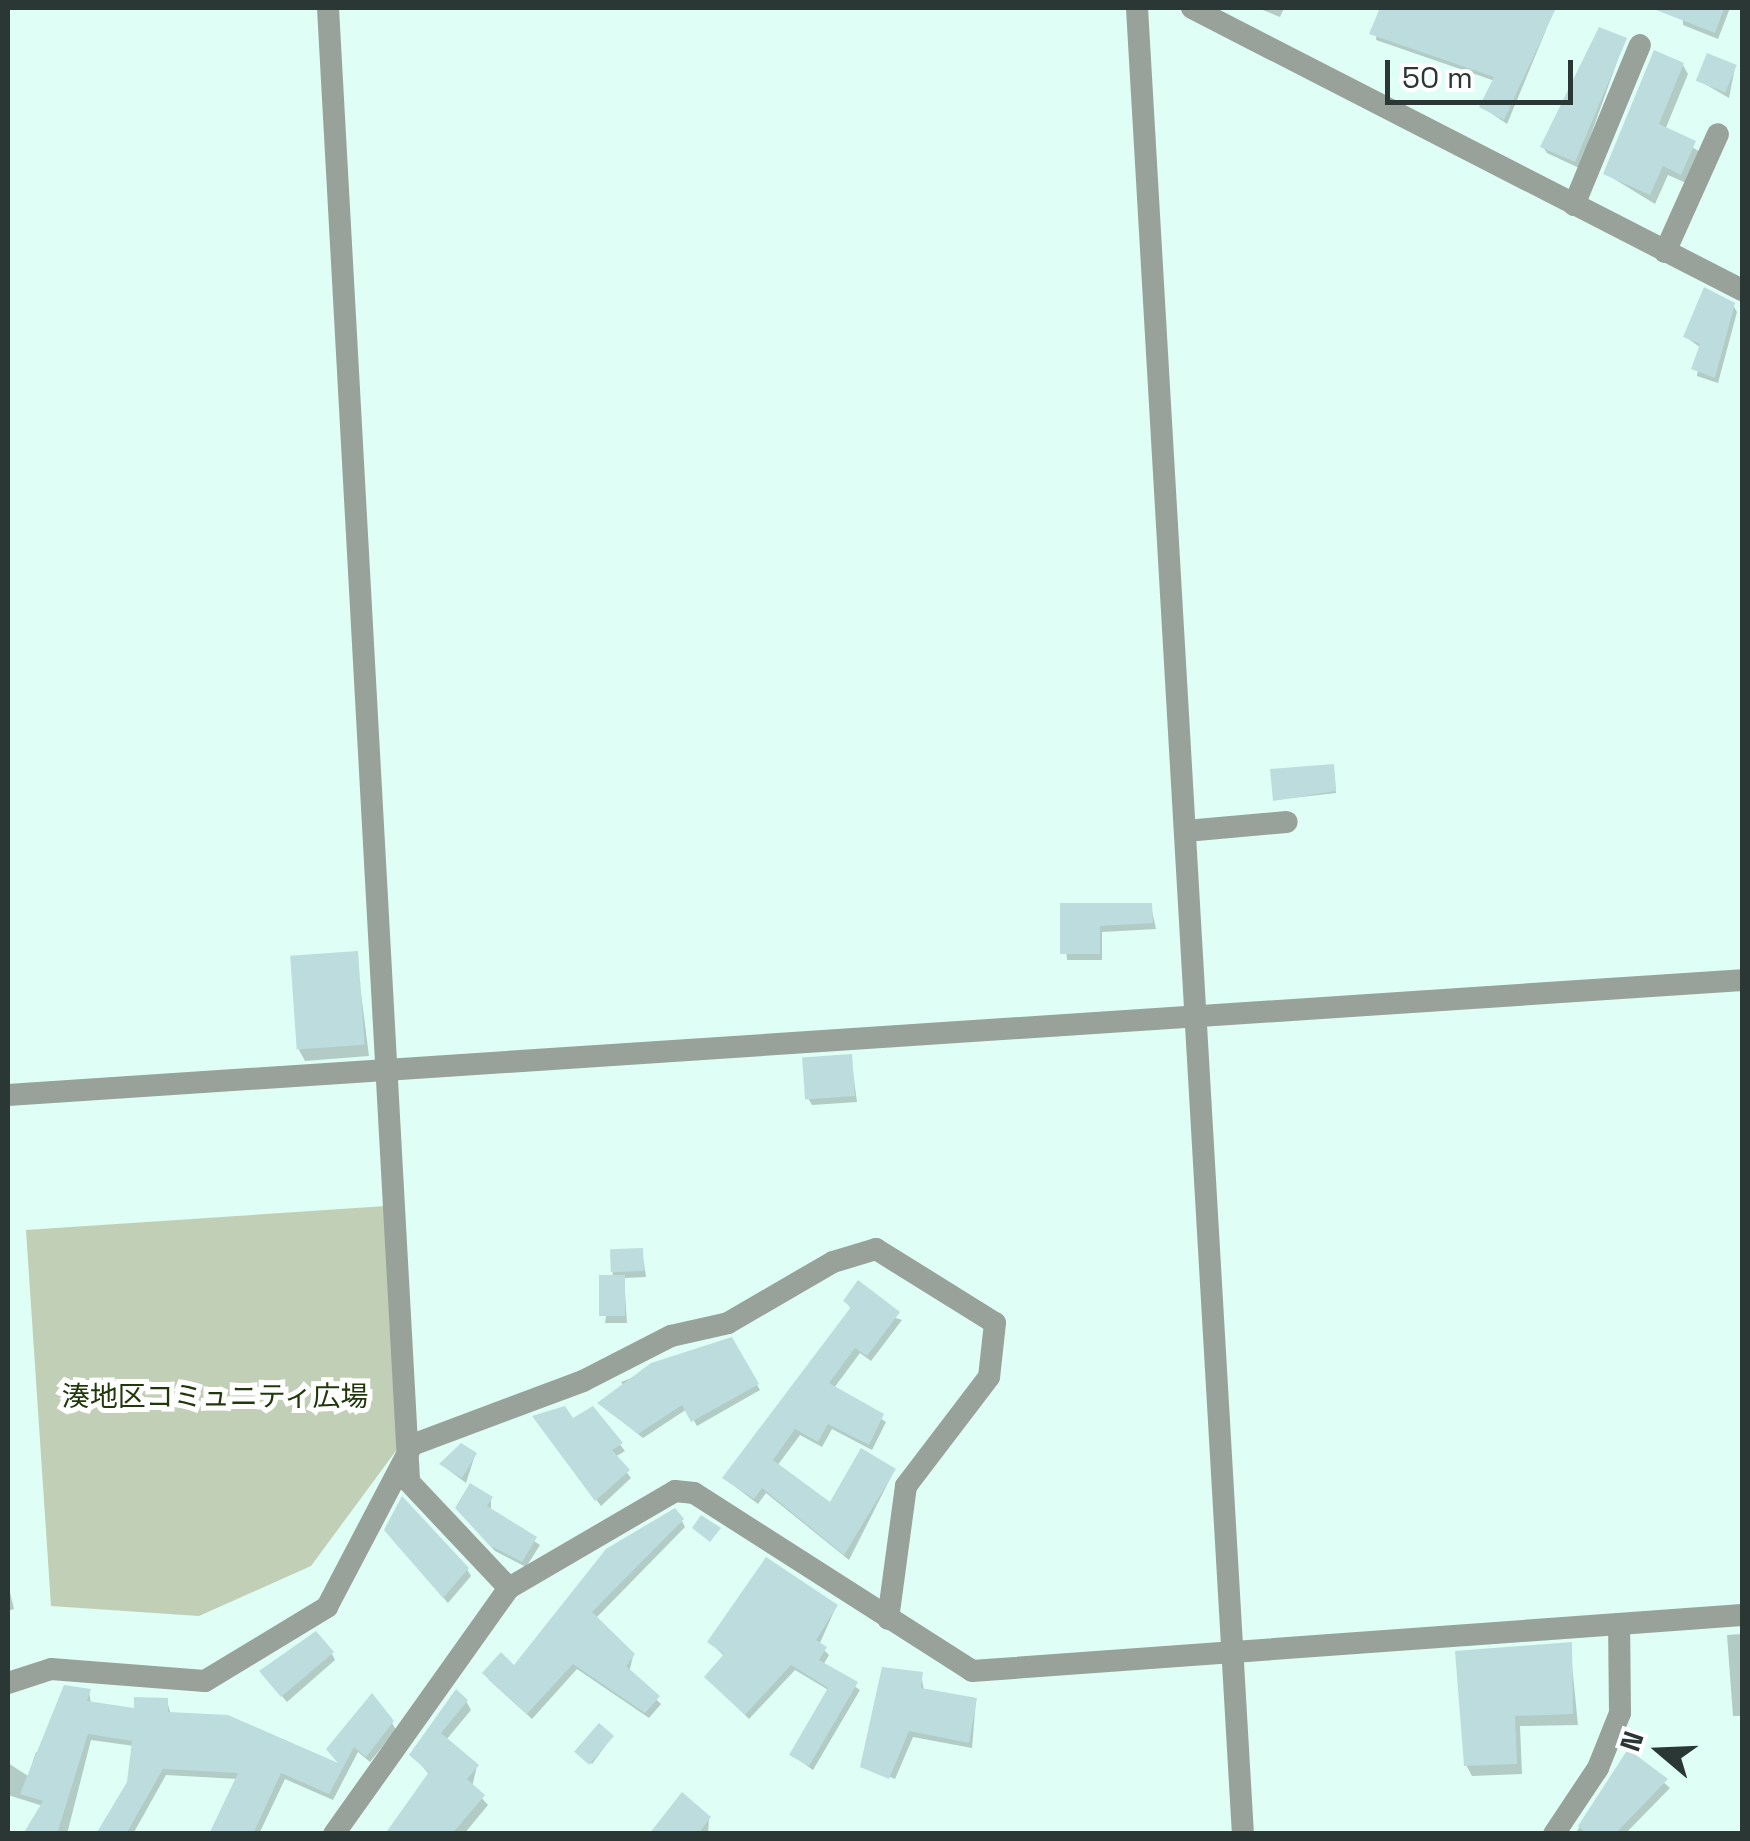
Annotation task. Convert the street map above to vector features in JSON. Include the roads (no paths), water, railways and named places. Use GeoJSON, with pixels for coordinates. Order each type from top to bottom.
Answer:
{"type":"FeatureCollection","features":[{"type":"Feature","properties":{"kind":"street"},"geometry":{"type":"LineString","coordinates":[[328,8],[412,1446],[409,1482],[509,1588]]}},
{"type":"Feature","properties":{"kind":"street"},"geometry":{"type":"LineString","coordinates":[[1137,8],[1238,1650],[1244,1834]]}},
{"type":"Feature","properties":{"kind":"street"},"geometry":{"type":"LineString","coordinates":[[1192,8],[1742,290]]}},
{"type":"Feature","properties":{"kind":"street"},"geometry":{"type":"LineString","coordinates":[[1574,204],[1640,46]]}},
{"type":"Feature","properties":{"kind":"street"},"geometry":{"type":"LineString","coordinates":[[1666,252],[1718,134]]}},
{"type":"Feature","properties":{"kind":"street"},"geometry":{"type":"LineString","coordinates":[[1186,831],[1287,822]]}},
{"type":"Feature","properties":{"kind":"street"},"geometry":{"type":"LineString","coordinates":[[8,1095],[388,1065],[1742,980]]}},
{"type":"Feature","properties":{"kind":"street"},"geometry":{"type":"LineString","coordinates":[[8,1683],[51,1669],[205,1681],[328,1607],[412,1446],[583,1382],[671,1336],[728,1323],[833,1262],[876,1249],[986,1310],[996,1344],[988,1377],[906,1486],[888,1619]]}},
{"type":"Feature","properties":{"kind":"street"},"geometry":{"type":"LineString","coordinates":[[334,1834],[509,1588],[675,1491],[694,1493],[972,1670],[1742,1615]]}},
{"type":"Feature","properties":{"kind":"street"},"geometry":{"type":"LineString","coordinates":[[1554,1834],[1598,1768],[1620,1713],[1619,1624]]}},
{"type":"Feature","properties":{"kind":"park label","name":"湊地区コミュニティ広場"},"geometry":{"type":"Point","coordinates":[215,1396]}}]}
